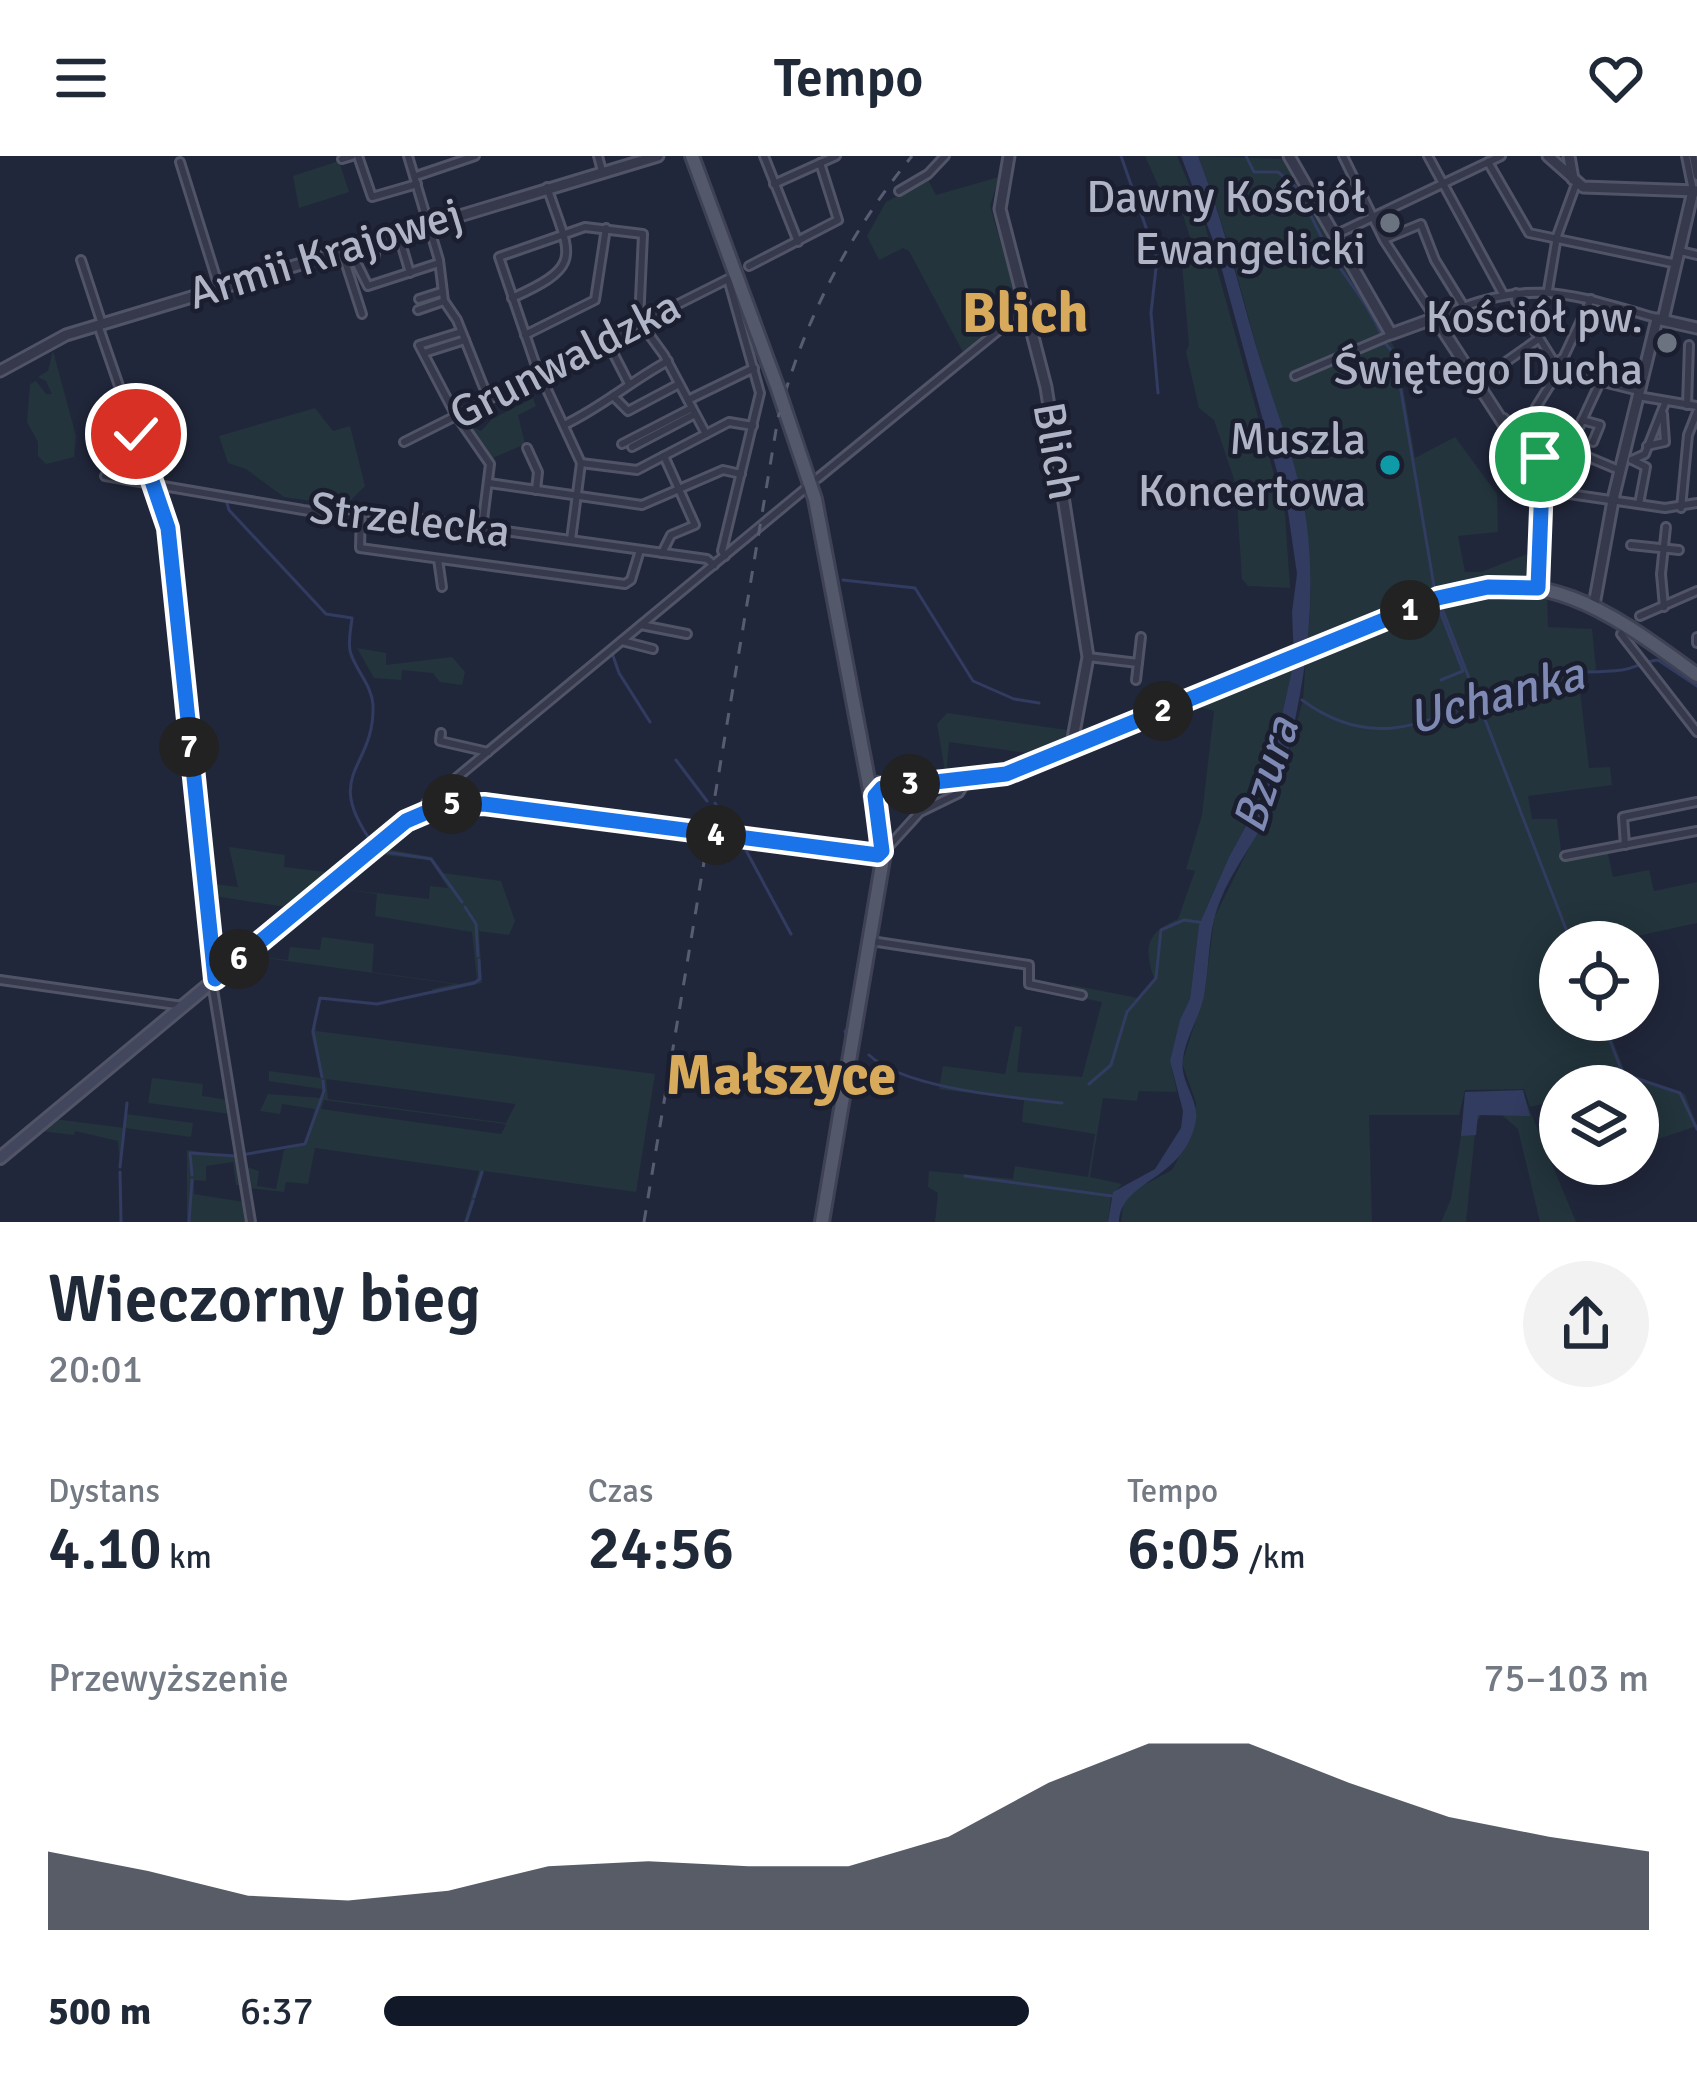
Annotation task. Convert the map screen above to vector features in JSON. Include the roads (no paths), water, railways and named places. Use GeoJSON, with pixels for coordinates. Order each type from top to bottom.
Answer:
{"type":"FeatureCollection","features":[{"type":"Feature","properties":{"kind":"main road"},"geometry":{"type":"LineString","coordinates":[[692,156],[811,480],[869,788],[876,855]]}},
{"type":"Feature","properties":{"kind":"main road"},"geometry":{"type":"LineString","coordinates":[[869,788],[966,782],[1006,774],[1461,591],[1538,588],[1594,604],[1697,675]]}},
{"type":"Feature","properties":{"kind":"main road"},"geometry":{"type":"LineString","coordinates":[[865,767],[893,784]]}},
{"type":"Feature","properties":{"kind":"main road"},"geometry":{"type":"LineString","coordinates":[[822,1222],[874,922],[877,791],[893,784]]}},
{"type":"Feature","properties":{"kind":"main road"},"geometry":{"type":"LineString","coordinates":[[869,788],[875,807]]}},
{"type":"Feature","properties":{"kind":"main road"},"geometry":{"type":"LineString","coordinates":[[0,1158],[375,846],[424,811],[451,804],[484,804],[876,855]]}},
{"type":"Feature","properties":{"kind":"street"},"geometry":{"type":"LineString","coordinates":[[408,156],[439,263],[442,297],[488,398]]}},
{"type":"Feature","properties":{"kind":"street"},"geometry":{"type":"LineString","coordinates":[[351,157],[372,197],[476,156]]}},
{"type":"Feature","properties":{"kind":"street"},"geometry":{"type":"LineString","coordinates":[[598,156],[602,171]]}},
{"type":"Feature","properties":{"kind":"street","name":"Armii Krajowej"},"geometry":{"type":"LineString","coordinates":[[0,370],[53,340],[100,324],[658,156]]}},
{"type":"Feature","properties":{"kind":"street"},"geometry":{"type":"LineString","coordinates":[[764,156],[798,242]]}},
{"type":"Feature","properties":{"kind":"street"},"geometry":{"type":"LineString","coordinates":[[774,184],[836,156]]}},
{"type":"Feature","properties":{"kind":"street"},"geometry":{"type":"LineString","coordinates":[[899,191],[945,156]]}},
{"type":"Feature","properties":{"kind":"street","name":"Blich"},"geometry":{"type":"LineString","coordinates":[[1010,156],[1000,209],[1046,387],[1088,657],[1070,749]]}},
{"type":"Feature","properties":{"kind":"street"},"geometry":{"type":"LineString","coordinates":[[1289,156],[1386,338]]}},
{"type":"Feature","properties":{"kind":"street"},"geometry":{"type":"LineString","coordinates":[[1343,156],[1384,240],[1492,407],[1518,437],[1542,486],[1538,588]]}},
{"type":"Feature","properties":{"kind":"street"},"geometry":{"type":"LineString","coordinates":[[1428,156],[1502,294]]}},
{"type":"Feature","properties":{"kind":"street"},"geometry":{"type":"LineString","coordinates":[[1332,237],[1501,156]]}},
{"type":"Feature","properties":{"kind":"street"},"geometry":{"type":"LineString","coordinates":[[1547,290],[1556,241],[1576,184],[1566,162],[1548,156]]}},
{"type":"Feature","properties":{"kind":"street"},"geometry":{"type":"LineString","coordinates":[[1689,156],[1697,176]]}},
{"type":"Feature","properties":{"kind":"street"},"geometry":{"type":"LineString","coordinates":[[1594,604],[1612,500],[1695,191],[1689,156]]}},
{"type":"Feature","properties":{"kind":"street"},"geometry":{"type":"LineString","coordinates":[[180,162],[219,286]]}},
{"type":"Feature","properties":{"kind":"street"},"geometry":{"type":"LineString","coordinates":[[1488,162],[1523,229],[1556,241],[1677,264]]}},
{"type":"Feature","properties":{"kind":"street"},"geometry":{"type":"LineString","coordinates":[[749,266],[838,220],[820,163]]}},
{"type":"Feature","properties":{"kind":"street"},"geometry":{"type":"LineString","coordinates":[[1576,184],[1593,189],[1695,191]]}},
{"type":"Feature","properties":{"kind":"street"},"geometry":{"type":"LineString","coordinates":[[512,298],[561,275],[562,234],[547,187]]}},
{"type":"Feature","properties":{"kind":"street"},"geometry":{"type":"LineString","coordinates":[[1384,240],[1422,225],[1435,260],[1464,307]]}},
{"type":"Feature","properties":{"kind":"street"},"geometry":{"type":"LineString","coordinates":[[571,540],[581,463],[539,372],[499,257],[585,226],[645,237],[639,322],[668,361],[706,434]]}},
{"type":"Feature","properties":{"kind":"street"},"geometry":{"type":"LineString","coordinates":[[525,335],[595,300],[606,228]]}},
{"type":"Feature","properties":{"kind":"street"},"geometry":{"type":"LineString","coordinates":[[397,232],[410,273]]}},
{"type":"Feature","properties":{"kind":"street"},"geometry":{"type":"LineString","coordinates":[[374,239],[375,257]]}},
{"type":"Feature","properties":{"kind":"street"},"geometry":{"type":"LineString","coordinates":[[345,248],[365,285],[439,263]]}},
{"type":"Feature","properties":{"kind":"street"},"geometry":{"type":"LineString","coordinates":[[345,248],[362,314]]}},
{"type":"Feature","properties":{"kind":"street"},"geometry":{"type":"LineString","coordinates":[[1680,251],[1697,255]]}},
{"type":"Feature","properties":{"kind":"street"},"geometry":{"type":"LineString","coordinates":[[81,260],[168,528],[213,981],[251,1222]]}},
{"type":"Feature","properties":{"kind":"street","name":"Grunwaldzka"},"geometry":{"type":"LineString","coordinates":[[404,442],[725,278],[754,368]]}},
{"type":"Feature","properties":{"kind":"street"},"geometry":{"type":"LineString","coordinates":[[1295,376],[1502,294],[1547,290],[1697,328]]}},
{"type":"Feature","properties":{"kind":"street"},"geometry":{"type":"LineString","coordinates":[[1516,293],[1514,299],[1538,340],[1559,362],[1600,382],[1697,409],[1688,435],[1681,508]]}},
{"type":"Feature","properties":{"kind":"street"},"geometry":{"type":"LineString","coordinates":[[419,299],[442,297]]}},
{"type":"Feature","properties":{"kind":"street"},"geometry":{"type":"LineString","coordinates":[[418,310],[442,297]]}},
{"type":"Feature","properties":{"kind":"street"},"geometry":{"type":"LineString","coordinates":[[1518,437],[1591,298]]}},
{"type":"Feature","properties":{"kind":"street"},"geometry":{"type":"LineString","coordinates":[[1000,327],[1027,312]]}},
{"type":"Feature","properties":{"kind":"street"},"geometry":{"type":"LineString","coordinates":[[818,478],[1000,327],[1027,312]]}},
{"type":"Feature","properties":{"kind":"street"},"geometry":{"type":"LineString","coordinates":[[1014,322],[1032,333]]}},
{"type":"Feature","properties":{"kind":"street"},"geometry":{"type":"LineString","coordinates":[[463,336],[422,349],[456,415],[490,464],[482,528]]}},
{"type":"Feature","properties":{"kind":"street"},"geometry":{"type":"LineString","coordinates":[[606,339],[628,382]]}},
{"type":"Feature","properties":{"kind":"street"},"geometry":{"type":"LineString","coordinates":[[1476,383],[1538,340]]}},
{"type":"Feature","properties":{"kind":"street"},"geometry":{"type":"LineString","coordinates":[[1687,405],[1693,361],[1689,345]]}},
{"type":"Feature","properties":{"kind":"street"},"geometry":{"type":"LineString","coordinates":[[563,425],[668,361]]}},
{"type":"Feature","properties":{"kind":"street"},"geometry":{"type":"LineString","coordinates":[[632,447],[754,368],[760,393],[723,554]]}},
{"type":"Feature","properties":{"kind":"street"},"geometry":{"type":"LineString","coordinates":[[1600,382],[1570,452],[1646,467],[1639,504]]}},
{"type":"Feature","properties":{"kind":"street"},"geometry":{"type":"LineString","coordinates":[[613,396],[628,411],[680,384]]}},
{"type":"Feature","properties":{"kind":"street"},"geometry":{"type":"LineString","coordinates":[[1647,446],[1665,442],[1665,403]]}},
{"type":"Feature","properties":{"kind":"street"},"geometry":{"type":"LineString","coordinates":[[622,444],[692,408]]}},
{"type":"Feature","properties":{"kind":"street"},"geometry":{"type":"LineString","coordinates":[[1624,462],[1645,454],[1656,419],[1663,415]]}},
{"type":"Feature","properties":{"kind":"street"},"geometry":{"type":"LineString","coordinates":[[1582,420],[1600,425],[1593,442]]}},
{"type":"Feature","properties":{"kind":"street"},"geometry":{"type":"LineString","coordinates":[[581,463],[637,470],[733,421],[753,426]]}},
{"type":"Feature","properties":{"kind":"street"},"geometry":{"type":"LineString","coordinates":[[527,448],[538,472],[536,490]]}},
{"type":"Feature","properties":{"kind":"street"},"geometry":{"type":"LineString","coordinates":[[664,456],[702,538]]}},
{"type":"Feature","properties":{"kind":"street"},"geometry":{"type":"LineString","coordinates":[[489,483],[642,505],[723,470],[741,474]]}},
{"type":"Feature","properties":{"kind":"street","name":"Strzelecka"},"geometry":{"type":"LineString","coordinates":[[105,476],[330,514],[362,511],[711,562]]}},
{"type":"Feature","properties":{"kind":"street"},"geometry":{"type":"LineString","coordinates":[[1542,486],[1639,504],[1681,508],[1697,503]]}},
{"type":"Feature","properties":{"kind":"street"},"geometry":{"type":"LineString","coordinates":[[424,811],[424,805],[641,626],[711,562],[806,489]]}},
{"type":"Feature","properties":{"kind":"street"},"geometry":{"type":"LineString","coordinates":[[362,511],[360,548],[438,559],[625,584],[631,580],[640,550]]}},
{"type":"Feature","properties":{"kind":"street"},"geometry":{"type":"LineString","coordinates":[[662,553],[671,535],[695,525]]}},
{"type":"Feature","properties":{"kind":"street"},"geometry":{"type":"LineString","coordinates":[[1664,607],[1666,527]]}},
{"type":"Feature","properties":{"kind":"street"},"geometry":{"type":"LineString","coordinates":[[1631,545],[1679,550]]}},
{"type":"Feature","properties":{"kind":"street"},"geometry":{"type":"LineString","coordinates":[[438,559],[442,587]]}},
{"type":"Feature","properties":{"kind":"street"},"geometry":{"type":"LineString","coordinates":[[1640,616],[1697,591]]}},
{"type":"Feature","properties":{"kind":"street"},"geometry":{"type":"LineString","coordinates":[[641,626],[688,634]]}},
{"type":"Feature","properties":{"kind":"street"},"geometry":{"type":"LineString","coordinates":[[1621,634],[1697,732]]}},
{"type":"Feature","properties":{"kind":"street"},"geometry":{"type":"LineString","coordinates":[[1136,680],[1141,638]]}},
{"type":"Feature","properties":{"kind":"street"},"geometry":{"type":"LineString","coordinates":[[622,641],[653,649]]}},
{"type":"Feature","properties":{"kind":"street"},"geometry":{"type":"LineString","coordinates":[[1088,657],[1138,663]]}},
{"type":"Feature","properties":{"kind":"street"},"geometry":{"type":"LineString","coordinates":[[440,733],[440,741],[488,752]]}},
{"type":"Feature","properties":{"kind":"street"},"geometry":{"type":"LineString","coordinates":[[876,855],[920,812],[959,793],[966,782]]}},
{"type":"Feature","properties":{"kind":"street"},"geometry":{"type":"LineString","coordinates":[[1625,845],[1623,817],[1697,802]]}},
{"type":"Feature","properties":{"kind":"street"},"geometry":{"type":"LineString","coordinates":[[1565,856],[1697,831]]}},
{"type":"Feature","properties":{"kind":"street"},"geometry":{"type":"LineString","coordinates":[[871,941],[1029,965],[1029,984],[1082,994]]}},
{"type":"Feature","properties":{"kind":"street"},"geometry":{"type":"LineString","coordinates":[[0,980],[183,1006]]}},
{"type":"Feature","properties":{"kind":"water"},"geometry":{"type":"Polygon","coordinates":[[[1181,156],[1198,156],[1207,180],[1295,470],[1309,547],[1308,636],[1295,722],[1276,796],[1227,886],[1213,923],[1203,999],[1183,1059],[1196,1112],[1190,1140],[1180,1156],[1130,1196],[1119,1222],[1108,1222],[1113,1192],[1155,1169],[1181,1128],[1183,1111],[1170,1061],[1190,999],[1199,925],[1265,791],[1294,661],[1292,612],[1297,574],[1288,512],[1216,248],[1181,156]]]}},
{"type":"Feature","properties":{"kind":"water"},"geometry":{"type":"Polygon","coordinates":[[[1523,1090],[1530,1116],[1478,1115],[1476,1135],[1461,1136],[1465,1092],[1523,1090]]]}},
{"type":"Feature","properties":{"kind":"waterway"},"geometry":{"type":"LineString","coordinates":[[1121,156],[1157,259],[1151,313],[1158,393]]}},
{"type":"Feature","properties":{"kind":"waterway"},"geometry":{"type":"LineString","coordinates":[[1246,156],[1254,172],[1278,172],[1297,188],[1322,238]]}},
{"type":"Feature","properties":{"kind":"waterway"},"geometry":{"type":"LineString","coordinates":[[1325,243],[1382,336]]}},
{"type":"Feature","properties":{"kind":"waterway"},"geometry":{"type":"LineString","coordinates":[[1385,343],[1395,355],[1435,592]]}},
{"type":"Feature","properties":{"kind":"waterway"},"geometry":{"type":"LineString","coordinates":[[226,500],[229,510],[326,614],[352,618],[350,650],[373,705],[351,801],[373,844]]}},
{"type":"Feature","properties":{"kind":"waterway"},"geometry":{"type":"LineString","coordinates":[[843,580],[915,588],[973,681],[1014,699],[1039,703]]}},
{"type":"Feature","properties":{"kind":"waterway"},"geometry":{"type":"LineString","coordinates":[[1440,603],[1563,921]]}},
{"type":"Feature","properties":{"kind":"waterway"},"geometry":{"type":"LineString","coordinates":[[1438,606],[1463,671],[1441,680]]}},
{"type":"Feature","properties":{"kind":"waterway"},"geometry":{"type":"LineString","coordinates":[[612,653],[650,722]]}},
{"type":"Feature","properties":{"kind":"waterway","name":"Uchanka"},"geometry":{"type":"LineString","coordinates":[[1302,700],[1333,718],[1361,727],[1389,728],[1416,724],[1552,674],[1622,670],[1658,660],[1697,686]]}},
{"type":"Feature","properties":{"kind":"waterway"},"geometry":{"type":"LineString","coordinates":[[676,760],[707,801]]}},
{"type":"Feature","properties":{"kind":"waterway"},"geometry":{"type":"LineString","coordinates":[[715,803],[735,833]]}},
{"type":"Feature","properties":{"kind":"waterway"},"geometry":{"type":"LineString","coordinates":[[741,841],[791,934]]}},
{"type":"Feature","properties":{"kind":"waterway"},"geometry":{"type":"LineString","coordinates":[[379,851],[431,859],[462,902]]}},
{"type":"Feature","properties":{"kind":"waterway"},"geometry":{"type":"LineString","coordinates":[[465,907],[476,924],[478,956]]}},
{"type":"Feature","properties":{"kind":"waterway"},"geometry":{"type":"LineString","coordinates":[[1089,1084],[1111,1065],[1127,1012],[1156,978],[1161,930],[1184,920],[1205,923]]}},
{"type":"Feature","properties":{"kind":"waterway"},"geometry":{"type":"LineString","coordinates":[[322,1077],[313,1031],[320,998],[377,1004],[474,983],[480,979],[479,960]]}},
{"type":"Feature","properties":{"kind":"waterway"},"geometry":{"type":"LineString","coordinates":[[845,1031],[848,1046]]}},
{"type":"Feature","properties":{"kind":"waterway"},"geometry":{"type":"LineString","coordinates":[[1610,1041],[1623,1074],[1680,1093],[1697,1129]]}},
{"type":"Feature","properties":{"kind":"waterway"},"geometry":{"type":"LineString","coordinates":[[869,1055],[886,1067],[932,1084],[1062,1103]]}},
{"type":"Feature","properties":{"kind":"waterway"},"geometry":{"type":"LineString","coordinates":[[192,1175],[190,1153],[235,1156],[305,1144],[324,1091],[323,1081]]}},
{"type":"Feature","properties":{"kind":"waterway"},"geometry":{"type":"LineString","coordinates":[[120,1167],[127,1103]]}},
{"type":"Feature","properties":{"kind":"waterway"},"geometry":{"type":"LineString","coordinates":[[120,1172],[121,1222]]}},
{"type":"Feature","properties":{"kind":"waterway"},"geometry":{"type":"LineString","coordinates":[[474,1197],[482,1172]]}},
{"type":"Feature","properties":{"kind":"waterway"},"geometry":{"type":"LineString","coordinates":[[965,1176],[1112,1196]]}},
{"type":"Feature","properties":{"kind":"waterway"},"geometry":{"type":"LineString","coordinates":[[189,1222],[192,1180]]}},
{"type":"Feature","properties":{"kind":"waterway"},"geometry":{"type":"LineString","coordinates":[[466,1222],[473,1201]]}},
{"type":"Feature","properties":{"kind":"railway"},"geometry":{"type":"LineString","coordinates":[[644,1222],[778,418],[801,347],[831,280],[868,216],[912,156]]}},
{"type":"Feature","properties":{"kind":"place","name":"Dawny Kościół Ewangelicki"},"geometry":{"type":"Point","coordinates":[1390,223]}},
{"type":"Feature","properties":{"kind":"place","name":"Kościół pw. Świętego Ducha"},"geometry":{"type":"Point","coordinates":[1667,343]}},
{"type":"Feature","properties":{"kind":"place","name":"Muszla Koncertowa"},"geometry":{"type":"Point","coordinates":[1390,465]}},
{"type":"Feature","properties":{"kind":"district","name":"Blich"},"geometry":{"type":"Point","coordinates":[1025,313]}},
{"type":"Feature","properties":{"kind":"district","name":"Małszyce"},"geometry":{"type":"Point","coordinates":[781,1075]}},
{"type":"Feature","properties":{"kind":"water label","name":"Bzura"},"geometry":{"type":"Point","coordinates":[1266,775]}}]}
